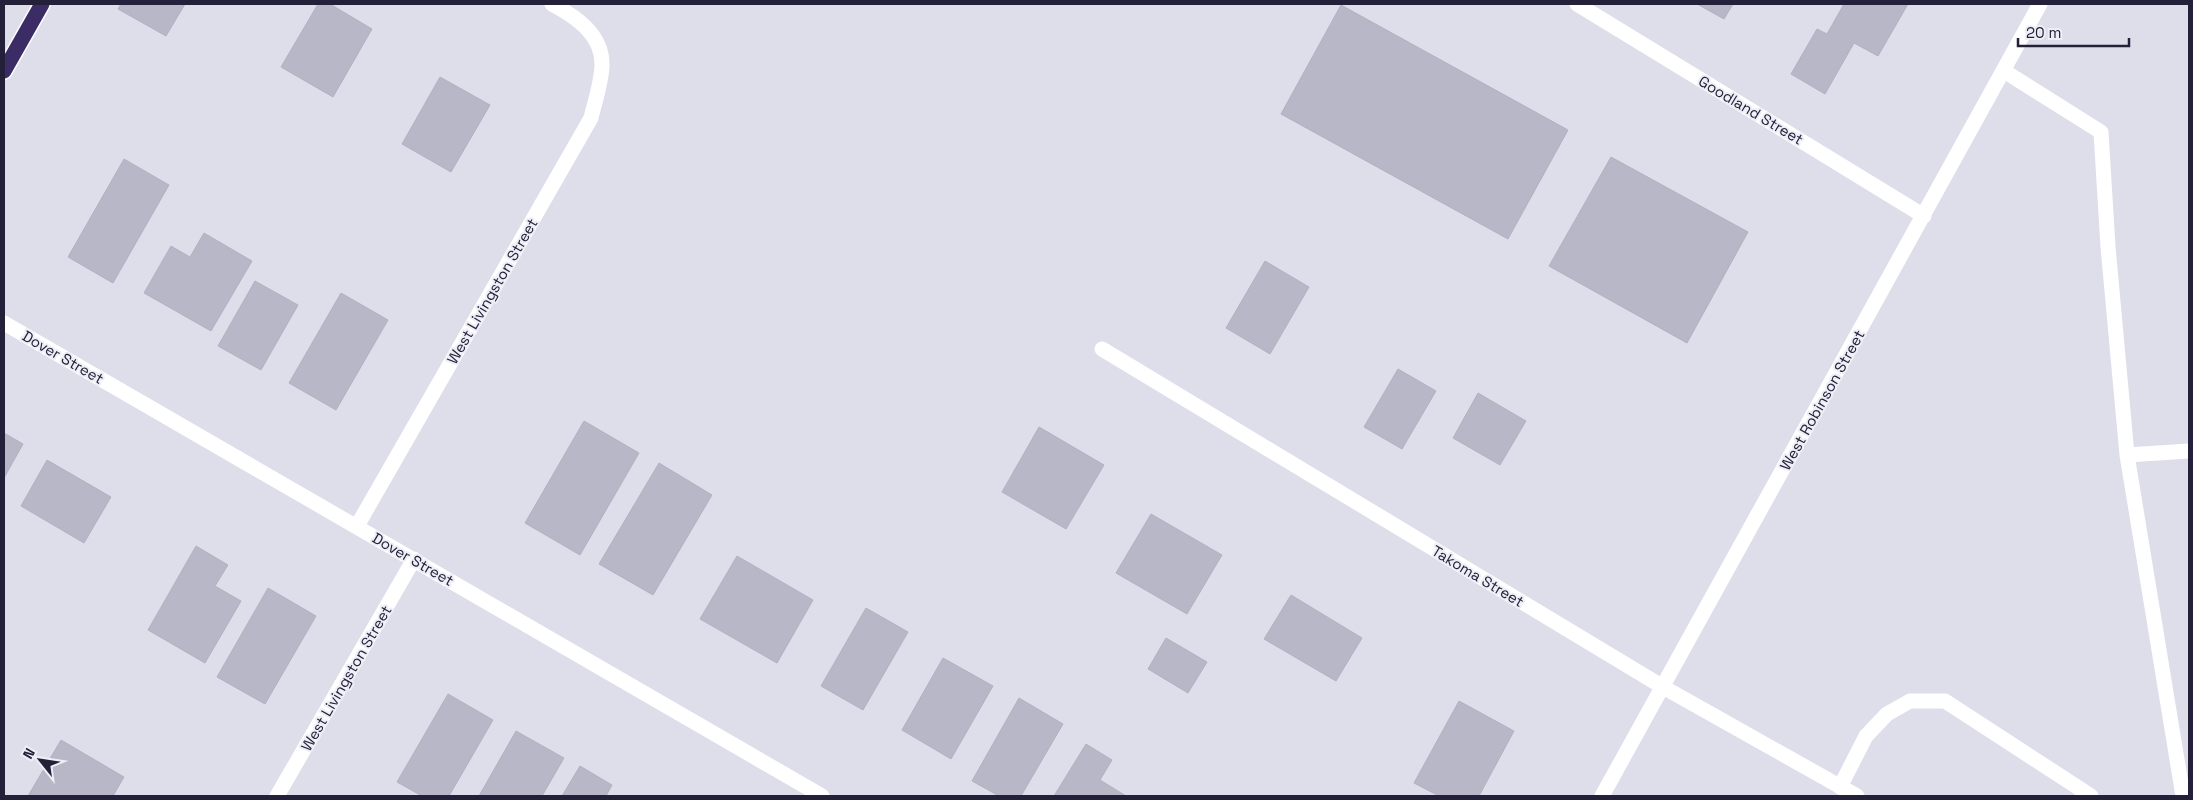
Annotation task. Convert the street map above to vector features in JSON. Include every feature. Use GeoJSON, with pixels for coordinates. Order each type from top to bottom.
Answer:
{"type":"FeatureCollection","features":[{"type":"Feature","properties":{"kind":"highway"},"geometry":{"type":"LineString","coordinates":[[4,71],[42,4]]}},
{"type":"Feature","properties":{"kind":"street","name":"West Livingston Street"},"geometry":{"type":"LineString","coordinates":[[357,526],[591,118],[602,63],[599,48],[591,32],[567,12],[552,4]]}},
{"type":"Feature","properties":{"kind":"street","name":"Goodland Street"},"geometry":{"type":"LineString","coordinates":[[1577,4],[1924,216]]}},
{"type":"Feature","properties":{"kind":"street","name":"West Robinson Street"},"geometry":{"type":"LineString","coordinates":[[1602,796],[2040,4]]}},
{"type":"Feature","properties":{"kind":"street"},"geometry":{"type":"LineString","coordinates":[[2004,71],[2101,132],[2108,247],[2127,455],[2183,796]]}},
{"type":"Feature","properties":{"kind":"street","name":"Dover Street"},"geometry":{"type":"LineString","coordinates":[[4,323],[822,796]]}},
{"type":"Feature","properties":{"kind":"street","name":"Takoma Street"},"geometry":{"type":"LineString","coordinates":[[1102,349],[1663,687],[1857,796]]}},
{"type":"Feature","properties":{"kind":"street"},"geometry":{"type":"LineString","coordinates":[[2127,455],[2189,451]]}},
{"type":"Feature","properties":{"kind":"street","name":"West Livingston Street"},"geometry":{"type":"LineString","coordinates":[[277,796],[414,560]]}},
{"type":"Feature","properties":{"kind":"street"},"geometry":{"type":"LineString","coordinates":[[1840,787],[1866,736],[1887,714],[1910,701],[1946,701],[2091,796]]}},
{"type":"Feature","properties":{"kind":"building"},"geometry":{"type":"Polygon","coordinates":[[[121,4],[185,4],[166,36],[118,9],[121,4]]]}},
{"type":"Feature","properties":{"kind":"building"},"geometry":{"type":"Polygon","coordinates":[[[318,4],[330,4],[372,29],[333,97],[281,67],[318,4]]]}},
{"type":"Feature","properties":{"kind":"building"},"geometry":{"type":"Polygon","coordinates":[[[1697,4],[1733,4],[1724,19],[1697,4]]]}},
{"type":"Feature","properties":{"kind":"building"},"geometry":{"type":"Polygon","coordinates":[[[1844,4],[1908,4],[1878,56],[1854,43],[1825,94],[1791,74],[1817,29],[1827,34],[1844,4]]]}},
{"type":"Feature","properties":{"kind":"building"},"geometry":{"type":"Polygon","coordinates":[[[1341,5],[1568,130],[1508,239],[1281,114],[1341,5]]]}},
{"type":"Feature","properties":{"kind":"building"},"geometry":{"type":"Polygon","coordinates":[[[440,77],[490,105],[451,172],[402,144],[440,77]]]}},
{"type":"Feature","properties":{"kind":"building"},"geometry":{"type":"Polygon","coordinates":[[[1611,157],[1748,232],[1687,343],[1549,266],[1611,157]]]}},
{"type":"Feature","properties":{"kind":"building"},"geometry":{"type":"Polygon","coordinates":[[[124,159],[169,185],[113,283],[68,257],[124,159]]]}},
{"type":"Feature","properties":{"kind":"building"},"geometry":{"type":"Polygon","coordinates":[[[204,233],[252,261],[211,331],[144,293],[171,246],[190,257],[204,233]]]}},
{"type":"Feature","properties":{"kind":"building"},"geometry":{"type":"Polygon","coordinates":[[[1265,261],[1309,287],[1270,354],[1226,328],[1265,261]]]}},
{"type":"Feature","properties":{"kind":"building"},"geometry":{"type":"Polygon","coordinates":[[[255,281],[298,305],[261,370],[218,346],[255,281]]]}},
{"type":"Feature","properties":{"kind":"building"},"geometry":{"type":"Polygon","coordinates":[[[341,293],[388,320],[336,410],[289,383],[341,293]]]}},
{"type":"Feature","properties":{"kind":"building"},"geometry":{"type":"Polygon","coordinates":[[[1398,369],[1436,391],[1402,449],[1364,427],[1398,369]]]}},
{"type":"Feature","properties":{"kind":"building"},"geometry":{"type":"Polygon","coordinates":[[[1478,393],[1526,421],[1500,465],[1453,438],[1478,393]]]}},
{"type":"Feature","properties":{"kind":"building"},"geometry":{"type":"Polygon","coordinates":[[[584,421],[639,453],[580,555],[525,523],[584,421]]]}},
{"type":"Feature","properties":{"kind":"building"},"geometry":{"type":"Polygon","coordinates":[[[1039,427],[1104,465],[1066,529],[1002,492],[1039,427]]]}},
{"type":"Feature","properties":{"kind":"building"},"geometry":{"type":"Polygon","coordinates":[[[4,433],[23,444],[4,478],[4,433]]]}},
{"type":"Feature","properties":{"kind":"building"},"geometry":{"type":"Polygon","coordinates":[[[47,460],[111,497],[84,543],[21,506],[47,460]]]}},
{"type":"Feature","properties":{"kind":"building"},"geometry":{"type":"Polygon","coordinates":[[[659,463],[712,495],[653,595],[599,564],[659,463]]]}},
{"type":"Feature","properties":{"kind":"building"},"geometry":{"type":"Polygon","coordinates":[[[1151,514],[1222,555],[1187,614],[1116,573],[1151,514]]]}},
{"type":"Feature","properties":{"kind":"building"},"geometry":{"type":"Polygon","coordinates":[[[196,546],[228,565],[215,586],[241,601],[205,663],[148,630],[196,546]]]}},
{"type":"Feature","properties":{"kind":"building"},"geometry":{"type":"Polygon","coordinates":[[[737,556],[813,600],[777,663],[700,619],[737,556]]]}},
{"type":"Feature","properties":{"kind":"building"},"geometry":{"type":"Polygon","coordinates":[[[268,588],[316,616],[265,704],[217,677],[268,588]]]}},
{"type":"Feature","properties":{"kind":"building"},"geometry":{"type":"Polygon","coordinates":[[[1291,595],[1362,638],[1336,681],[1264,639],[1291,595]]]}},
{"type":"Feature","properties":{"kind":"building"},"geometry":{"type":"Polygon","coordinates":[[[866,608],[908,632],[863,710],[821,686],[866,608]]]}},
{"type":"Feature","properties":{"kind":"building"},"geometry":{"type":"Polygon","coordinates":[[[1166,638],[1207,662],[1188,693],[1148,669],[1166,638]]]}},
{"type":"Feature","properties":{"kind":"building"},"geometry":{"type":"Polygon","coordinates":[[[943,658],[993,686],[951,759],[902,730],[943,658]]]}},
{"type":"Feature","properties":{"kind":"building"},"geometry":{"type":"Polygon","coordinates":[[[448,694],[493,720],[449,796],[422,796],[397,782],[448,694]]]}},
{"type":"Feature","properties":{"kind":"building"},"geometry":{"type":"Polygon","coordinates":[[[1019,698],[1063,724],[1021,796],[999,796],[972,781],[1019,698]]]}},
{"type":"Feature","properties":{"kind":"building"},"geometry":{"type":"Polygon","coordinates":[[[1459,701],[1514,731],[1479,796],[1439,796],[1414,783],[1459,701]]]}},
{"type":"Feature","properties":{"kind":"building"},"geometry":{"type":"Polygon","coordinates":[[[516,731],[564,758],[542,796],[479,796],[516,731]]]}},
{"type":"Feature","properties":{"kind":"building"},"geometry":{"type":"Polygon","coordinates":[[[61,740],[124,777],[113,796],[28,796],[61,740]]]}},
{"type":"Feature","properties":{"kind":"building"},"geometry":{"type":"Polygon","coordinates":[[[1086,744],[1112,760],[1100,780],[1126,796],[1054,796],[1086,744]]]}},
{"type":"Feature","properties":{"kind":"building"},"geometry":{"type":"Polygon","coordinates":[[[580,766],[612,785],[606,796],[562,796],[580,766]]]}}]}
